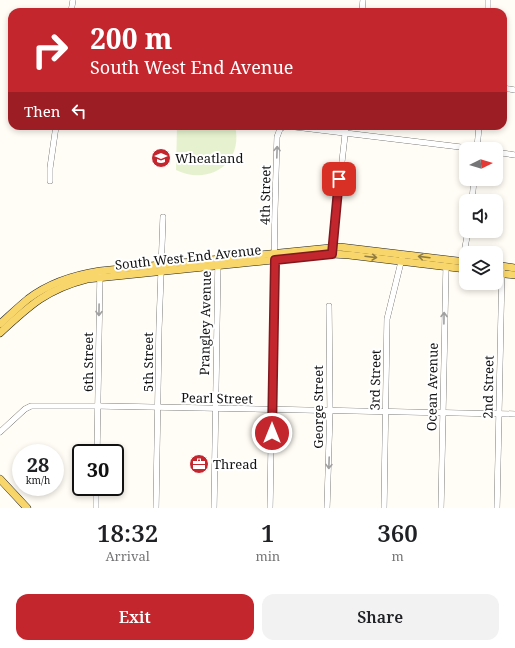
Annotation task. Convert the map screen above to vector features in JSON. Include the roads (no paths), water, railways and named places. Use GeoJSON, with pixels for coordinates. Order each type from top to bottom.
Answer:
{"type":"FeatureCollection","features":[{"type":"Feature","properties":{"kind":"main road","name":"South West End Avenue"},"geometry":{"type":"LineString","coordinates":[[0,324],[27,300],[48,286],[70,277],[218,263],[349,248],[446,267],[459,266]]}},
{"type":"Feature","properties":{"kind":"main road","name":"South West End Avenue"},"geometry":{"type":"LineString","coordinates":[[402,258],[459,264]]}},
{"type":"Feature","properties":{"kind":"main road"},"geometry":{"type":"LineString","coordinates":[[503,269],[515,268]]}},
{"type":"Feature","properties":{"kind":"main road"},"geometry":{"type":"LineString","coordinates":[[503,270],[515,275]]}},
{"type":"Feature","properties":{"kind":"main road","name":"South West End Avenue"},"geometry":{"type":"LineString","coordinates":[[0,333],[29,306],[49,292],[100,274]]}},
{"type":"Feature","properties":{"kind":"main road"},"geometry":{"type":"LineString","coordinates":[[0,479],[26,508]]}},
{"type":"Feature","properties":{"kind":"street"},"geometry":{"type":"LineString","coordinates":[[50,182],[50,168],[55,130]]}},
{"type":"Feature","properties":{"kind":"street","name":"4th Street"},"geometry":{"type":"LineString","coordinates":[[270,508],[275,205],[277,137],[280,130]]}},
{"type":"Feature","properties":{"kind":"street"},"geometry":{"type":"LineString","coordinates":[[325,130],[459,147]]}},
{"type":"Feature","properties":{"kind":"street"},"geometry":{"type":"LineString","coordinates":[[478,142],[479,130]]}},
{"type":"Feature","properties":{"kind":"street"},"geometry":{"type":"LineString","coordinates":[[332,251],[345,132]]}},
{"type":"Feature","properties":{"kind":"street"},"geometry":{"type":"LineString","coordinates":[[503,153],[515,155]]}},
{"type":"Feature","properties":{"kind":"street","name":"5th Street"},"geometry":{"type":"LineString","coordinates":[[156,508],[159,408],[159,328],[163,217]]}},
{"type":"Feature","properties":{"kind":"street","name":"3rd Street"},"geometry":{"type":"LineString","coordinates":[[384,508],[387,320],[402,258]]}},
{"type":"Feature","properties":{"kind":"street","name":"Prangley Avenue"},"geometry":{"type":"LineString","coordinates":[[214,508],[218,263]]}},
{"type":"Feature","properties":{"kind":"street","name":"Ocean Avenue"},"geometry":{"type":"LineString","coordinates":[[442,508],[446,267]]}},
{"type":"Feature","properties":{"kind":"street","name":"6th Street"},"geometry":{"type":"LineString","coordinates":[[97,444],[100,274]]}},
{"type":"Feature","properties":{"kind":"street","name":"2nd Street"},"geometry":{"type":"LineString","coordinates":[[497,508],[499,290]]}},
{"type":"Feature","properties":{"kind":"street","name":"George Street"},"geometry":{"type":"LineString","coordinates":[[327,508],[330,410],[329,306]]}},
{"type":"Feature","properties":{"kind":"street","name":"Pearl Street"},"geometry":{"type":"LineString","coordinates":[[0,432],[25,409],[31,406],[515,414]]}},
{"type":"Feature","properties":{"kind":"street"},"geometry":{"type":"LineString","coordinates":[[96,496],[96,508]]}},
{"type":"Feature","properties":{"kind":"place","name":"Wheatland"},"geometry":{"type":"Point","coordinates":[161,158]}},
{"type":"Feature","properties":{"kind":"place","name":"Thread"},"geometry":{"type":"Point","coordinates":[199,464]}}]}
